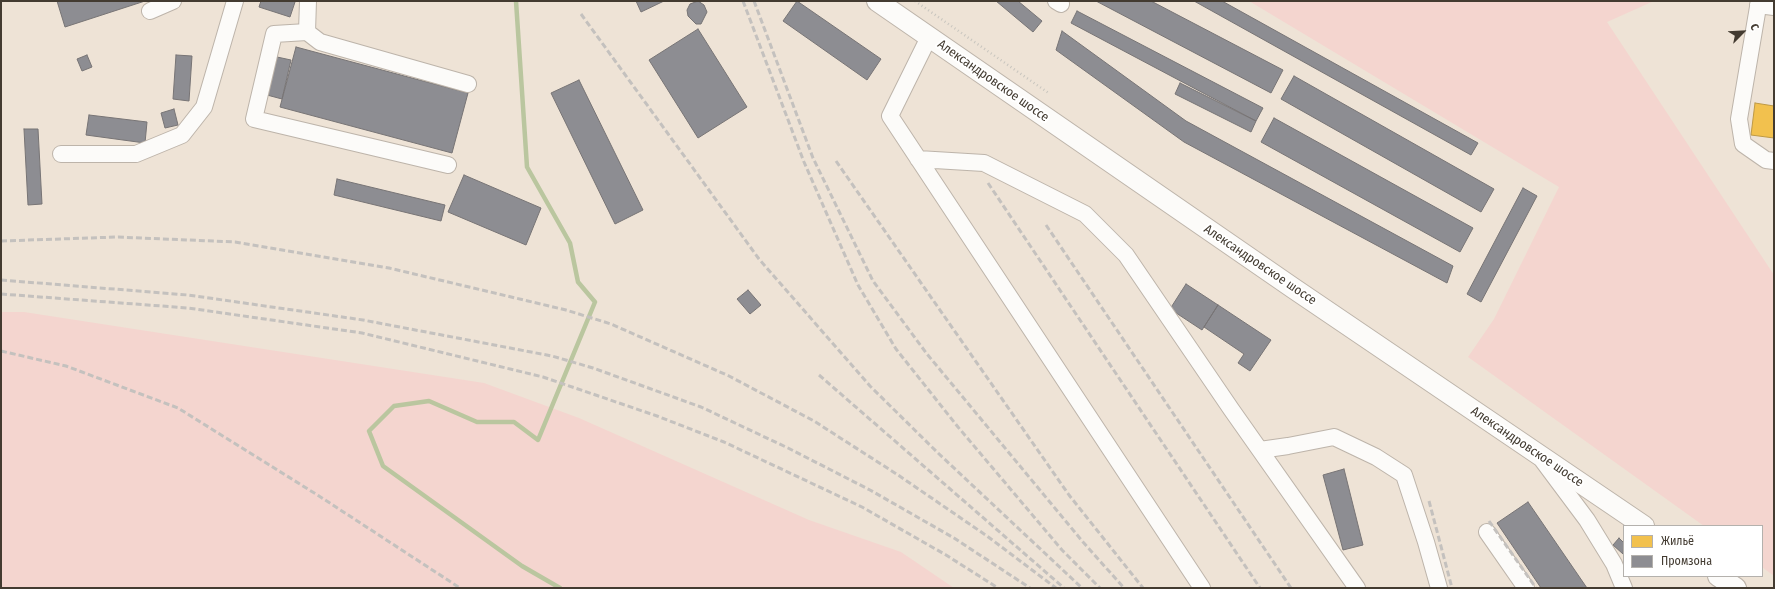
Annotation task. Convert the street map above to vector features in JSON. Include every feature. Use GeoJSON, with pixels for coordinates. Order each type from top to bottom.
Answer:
{"type":"FeatureCollection","features":[{"type":"Feature","properties":{"kind":"main road","name":"Александровское шоссе"},"geometry":{"type":"LineString","coordinates":[[877,1],[1643,525]]}},
{"type":"Feature","properties":{"kind":"main road"},"geometry":{"type":"LineString","coordinates":[[1720,577],[1736,588]]}},
{"type":"Feature","properties":{"kind":"street"},"geometry":{"type":"LineString","coordinates":[[150,11],[173,1]]}},
{"type":"Feature","properties":{"kind":"street"},"geometry":{"type":"LineString","coordinates":[[61,154],[136,154],[182,135],[204,107],[235,1]]}},
{"type":"Feature","properties":{"kind":"street"},"geometry":{"type":"LineString","coordinates":[[307,32],[308,1]]}},
{"type":"Feature","properties":{"kind":"street"},"geometry":{"type":"LineString","coordinates":[[1764,4],[1739,119],[1743,144],[1766,160],[1774,161]]}},
{"type":"Feature","properties":{"kind":"street"},"geometry":{"type":"LineString","coordinates":[[448,165],[254,119],[274,34],[307,32],[320,42],[468,84]]}},
{"type":"Feature","properties":{"kind":"street"},"geometry":{"type":"LineString","coordinates":[[929,37],[890,116],[1202,588]]}},
{"type":"Feature","properties":{"kind":"street"},"geometry":{"type":"LineString","coordinates":[[918,160],[984,163],[1085,214],[1126,255],[1260,450],[1358,588]]}},
{"type":"Feature","properties":{"kind":"street"},"geometry":{"type":"LineString","coordinates":[[1260,450],[1334,437],[1376,457],[1404,475],[1439,588]]}},
{"type":"Feature","properties":{"kind":"street"},"geometry":{"type":"LineString","coordinates":[[1537,454],[1587,520],[1614,564],[1624,588]]}},
{"type":"Feature","properties":{"kind":"street"},"geometry":{"type":"LineString","coordinates":[[1488,532],[1526,588]]}},
{"type":"Feature","properties":{"kind":"path"},"geometry":{"type":"LineString","coordinates":[[916,1],[1050,94]]}},
{"type":"Feature","properties":{"kind":"shaded area"},"geometry":{"type":"Polygon","coordinates":[[[1249,1],[1654,1],[1607,22],[1774,275],[1774,576],[1763,568],[1763,525],[1703,525],[1468,357],[1494,319],[1559,187],[1249,1]]]}},
{"type":"Feature","properties":{"kind":"shaded area"},"geometry":{"type":"Polygon","coordinates":[[[1,312],[24,312],[484,383],[579,418],[809,520],[901,552],[954,588],[1,588],[1,312]]]}},
{"type":"Feature","properties":{"kind":"building: Жильё"},"geometry":{"type":"Polygon","coordinates":[[[1755,103],[1774,106],[1774,138],[1751,135],[1755,103]]]}},
{"type":"Feature","properties":{"kind":"building: Промзона"},"geometry":{"type":"Polygon","coordinates":[[[57,1],[145,1],[65,27],[57,1]]]}},
{"type":"Feature","properties":{"kind":"building: Промзона"},"geometry":{"type":"Polygon","coordinates":[[[261,1],[295,2],[290,17],[259,7],[261,1]]]}},
{"type":"Feature","properties":{"kind":"building: Промзона"},"geometry":{"type":"Polygon","coordinates":[[[636,1],[664,1],[641,12],[636,1]]]}},
{"type":"Feature","properties":{"kind":"building: Промзона"},"geometry":{"type":"Polygon","coordinates":[[[698,1],[704,5],[707,12],[701,24],[696,24],[688,16],[687,10],[690,4],[698,1]]]}},
{"type":"Feature","properties":{"kind":"building: Промзона"},"geometry":{"type":"Polygon","coordinates":[[[797,1],[881,59],[867,80],[783,21],[797,1]]]}},
{"type":"Feature","properties":{"kind":"building: Промзона"},"geometry":{"type":"Polygon","coordinates":[[[996,1],[1018,1],[1042,21],[1033,32],[996,1]]]}},
{"type":"Feature","properties":{"kind":"building: Промзона"},"geometry":{"type":"Polygon","coordinates":[[[1096,1],[1151,1],[1283,70],[1271,93],[1096,1]]]}},
{"type":"Feature","properties":{"kind":"building: Промзона"},"geometry":{"type":"Polygon","coordinates":[[[1194,1],[1222,1],[1478,143],[1471,155],[1194,1]]]}},
{"type":"Feature","properties":{"kind":"building: Промзона"},"geometry":{"type":"Polygon","coordinates":[[[1077,11],[1263,108],[1256,121],[1071,23],[1077,11]]]}},
{"type":"Feature","properties":{"kind":"building: Промзона"},"geometry":{"type":"Polygon","coordinates":[[[698,29],[747,107],[698,138],[649,60],[698,29]]]}},
{"type":"Feature","properties":{"kind":"building: Промзона"},"geometry":{"type":"Polygon","coordinates":[[[1062,31],[1186,121],[1453,266],[1447,283],[1184,142],[1056,50],[1062,31]]]}},
{"type":"Feature","properties":{"kind":"building: Промзона"},"geometry":{"type":"Polygon","coordinates":[[[296,47],[468,93],[452,153],[280,107],[296,47]]]}},
{"type":"Feature","properties":{"kind":"building: Промзона"},"geometry":{"type":"Polygon","coordinates":[[[87,55],[92,67],[82,71],[77,59],[87,55]]]}},
{"type":"Feature","properties":{"kind":"building: Промзона"},"geometry":{"type":"Polygon","coordinates":[[[176,55],[192,56],[189,101],[173,99],[176,55]]]}},
{"type":"Feature","properties":{"kind":"building: Промзона"},"geometry":{"type":"Polygon","coordinates":[[[277,57],[291,60],[282,99],[267,95],[277,57]]]}},
{"type":"Feature","properties":{"kind":"building: Промзона"},"geometry":{"type":"Polygon","coordinates":[[[1294,76],[1494,189],[1481,212],[1281,99],[1294,76]]]}},
{"type":"Feature","properties":{"kind":"building: Промзона"},"geometry":{"type":"Polygon","coordinates":[[[579,80],[643,210],[615,224],[551,93],[579,80]]]}},
{"type":"Feature","properties":{"kind":"building: Промзона"},"geometry":{"type":"Polygon","coordinates":[[[1180,83],[1256,121],[1251,132],[1175,94],[1180,83]]]}},
{"type":"Feature","properties":{"kind":"building: Промзона"},"geometry":{"type":"Polygon","coordinates":[[[174,109],[178,125],[165,128],[161,113],[174,109]]]}},
{"type":"Feature","properties":{"kind":"building: Промзона"},"geometry":{"type":"Polygon","coordinates":[[[89,115],[147,122],[145,143],[86,135],[89,115]]]}},
{"type":"Feature","properties":{"kind":"building: Промзона"},"geometry":{"type":"Polygon","coordinates":[[[1274,118],[1473,228],[1460,252],[1261,142],[1274,118]]]}},
{"type":"Feature","properties":{"kind":"building: Промзона"},"geometry":{"type":"Polygon","coordinates":[[[24,129],[38,129],[42,204],[28,205],[24,129]]]}},
{"type":"Feature","properties":{"kind":"building: Промзона"},"geometry":{"type":"Polygon","coordinates":[[[464,175],[541,208],[526,245],[448,212],[464,175]]]}},
{"type":"Feature","properties":{"kind":"building: Промзона"},"geometry":{"type":"Polygon","coordinates":[[[337,179],[445,205],[441,221],[334,195],[337,179]]]}},
{"type":"Feature","properties":{"kind":"building: Промзона"},"geometry":{"type":"Polygon","coordinates":[[[1523,188],[1537,196],[1481,302],[1467,294],[1523,188]]]}},
{"type":"Feature","properties":{"kind":"building: Промзона"},"geometry":{"type":"Polygon","coordinates":[[[1186,284],[1218,305],[1202,330],[1170,309],[1186,284]]]}},
{"type":"Feature","properties":{"kind":"building: Промзона"},"geometry":{"type":"Polygon","coordinates":[[[748,290],[761,305],[750,314],[737,299],[748,290]]]}},
{"type":"Feature","properties":{"kind":"building: Промзона"},"geometry":{"type":"Polygon","coordinates":[[[1218,305],[1271,340],[1250,371],[1238,363],[1244,354],[1204,327],[1218,305]]]}},
{"type":"Feature","properties":{"kind":"building: Промзона"},"geometry":{"type":"Polygon","coordinates":[[[1344,469],[1363,545],[1343,550],[1323,475],[1344,469]]]}},
{"type":"Feature","properties":{"kind":"building: Промзона"},"geometry":{"type":"Polygon","coordinates":[[[1528,502],[1587,588],[1541,588],[1497,523],[1528,502]]]}},
{"type":"Feature","properties":{"kind":"building: Промзона"},"geometry":{"type":"Polygon","coordinates":[[[1619,538],[1623,542],[1623,554],[1613,545],[1619,538]]]}},
{"type":"Feature","properties":{"kind":"waterway"},"geometry":{"type":"LineString","coordinates":[[516,1],[527,167],[570,243],[578,282],[595,302],[538,440],[514,422],[477,422],[429,401],[394,406],[369,431],[383,466],[522,566],[560,588]]}},
{"type":"Feature","properties":{"kind":"railway"},"geometry":{"type":"LineString","coordinates":[[743,1],[804,162],[858,285],[896,349],[958,427],[1062,550],[1100,588]]}},
{"type":"Feature","properties":{"kind":"railway"},"geometry":{"type":"LineString","coordinates":[[754,1],[813,158],[873,281],[927,354],[1083,542],[1124,588]]}},
{"type":"Feature","properties":{"kind":"railway"},"geometry":{"type":"LineString","coordinates":[[581,14],[759,259],[870,386],[938,453],[1082,588]]}},
{"type":"Feature","properties":{"kind":"railway"},"geometry":{"type":"LineString","coordinates":[[836,161],[1069,495],[1143,588]]}},
{"type":"Feature","properties":{"kind":"railway"},"geometry":{"type":"LineString","coordinates":[[988,183],[1260,588]]}},
{"type":"Feature","properties":{"kind":"railway"},"geometry":{"type":"LineString","coordinates":[[1046,225],[1291,588]]}},
{"type":"Feature","properties":{"kind":"railway"},"geometry":{"type":"LineString","coordinates":[[1,241],[118,237],[235,242],[389,268],[566,310],[611,324],[729,376],[814,421],[898,475],[987,536],[1056,588]]}},
{"type":"Feature","properties":{"kind":"railway"},"geometry":{"type":"LineString","coordinates":[[1,280],[188,295],[363,320],[552,356],[593,368],[701,407],[788,448],[870,490],[954,538],[1030,588]]}},
{"type":"Feature","properties":{"kind":"railway"},"geometry":{"type":"LineString","coordinates":[[1,294],[188,308],[362,333],[543,377],[657,416],[724,442],[862,507],[946,555],[998,588]]}},
{"type":"Feature","properties":{"kind":"railway"},"geometry":{"type":"LineString","coordinates":[[1,351],[66,366],[178,408],[319,496],[460,588]]}},
{"type":"Feature","properties":{"kind":"railway"},"geometry":{"type":"LineString","coordinates":[[819,375],[1064,588]]}},
{"type":"Feature","properties":{"kind":"railway"},"geometry":{"type":"LineString","coordinates":[[1429,501],[1452,588]]}},
{"type":"Feature","properties":{"kind":"railway"},"geometry":{"type":"LineString","coordinates":[[1489,521],[1536,588]]}}]}
